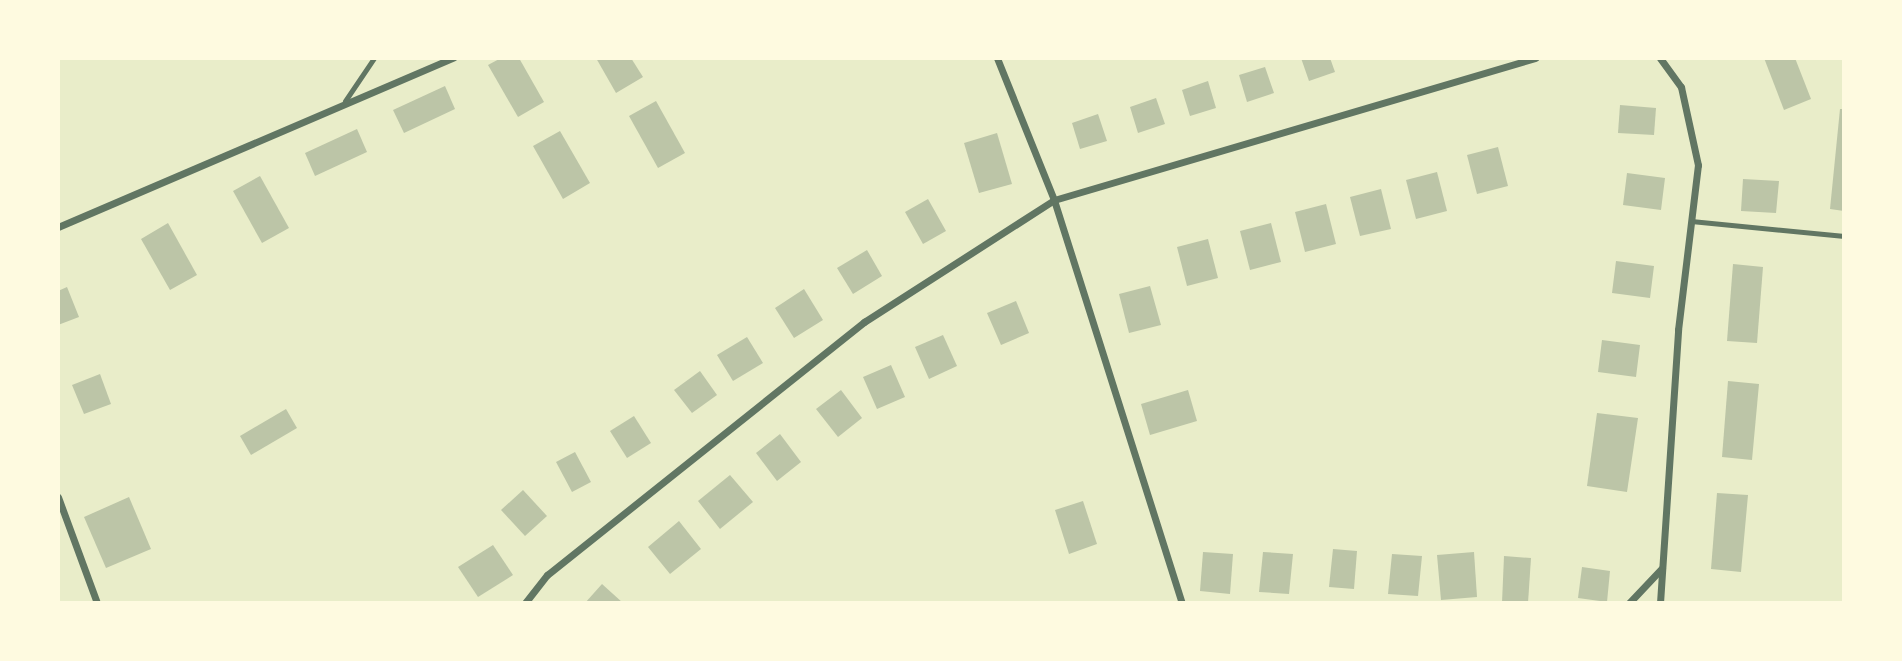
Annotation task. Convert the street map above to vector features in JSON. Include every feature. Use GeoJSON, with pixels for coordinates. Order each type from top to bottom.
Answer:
{"type":"FeatureCollection","features":[{"type":"Feature","properties":{"kind":"street"},"geometry":{"type":"LineString","coordinates":[[58,226],[345,101],[453,58]]}},
{"type":"Feature","properties":{"kind":"street"},"geometry":{"type":"LineString","coordinates":[[997,58],[1054,200],[1182,603]]}},
{"type":"Feature","properties":{"kind":"street"},"geometry":{"type":"LineString","coordinates":[[525,603],[547,575],[864,322],[1054,200],[1535,58]]}},
{"type":"Feature","properties":{"kind":"street"},"geometry":{"type":"LineString","coordinates":[[1660,58],[1681,87],[1698,165],[1678,330],[1660,603]]}},
{"type":"Feature","properties":{"kind":"street"},"geometry":{"type":"LineString","coordinates":[[58,497],[97,603]]}},
{"type":"Feature","properties":{"kind":"street"},"geometry":{"type":"LineString","coordinates":[[1629,603],[1662,568]]}},
{"type":"Feature","properties":{"kind":"lane"},"geometry":{"type":"LineString","coordinates":[[345,101],[374,58]]}},
{"type":"Feature","properties":{"kind":"lane"},"geometry":{"type":"LineString","coordinates":[[1691,221],[1844,236]]}},
{"type":"Feature","properties":{"kind":"building"},"geometry":{"type":"Polygon","coordinates":[[[501,58],[519,58],[544,102],[518,117],[488,65],[501,58]]]}},
{"type":"Feature","properties":{"kind":"building"},"geometry":{"type":"Polygon","coordinates":[[[596,58],[631,58],[643,77],[616,93],[596,58]]]}},
{"type":"Feature","properties":{"kind":"building"},"geometry":{"type":"Polygon","coordinates":[[[1301,58],[1330,58],[1335,72],[1309,81],[1301,58]]]}},
{"type":"Feature","properties":{"kind":"building"},"geometry":{"type":"Polygon","coordinates":[[[1764,58],[1795,58],[1811,99],[1784,110],[1764,58]]]}},
{"type":"Feature","properties":{"kind":"building"},"geometry":{"type":"Polygon","coordinates":[[[1265,67],[1274,93],[1247,102],[1239,75],[1265,67]]]}},
{"type":"Feature","properties":{"kind":"building"},"geometry":{"type":"Polygon","coordinates":[[[1208,81],[1216,108],[1190,116],[1182,90],[1208,81]]]}},
{"type":"Feature","properties":{"kind":"building"},"geometry":{"type":"Polygon","coordinates":[[[445,86],[455,109],[404,133],[393,110],[445,86]]]}},
{"type":"Feature","properties":{"kind":"building"},"geometry":{"type":"Polygon","coordinates":[[[1156,98],[1165,124],[1138,133],[1130,107],[1156,98]]]}},
{"type":"Feature","properties":{"kind":"building"},"geometry":{"type":"Polygon","coordinates":[[[656,101],[685,153],[658,168],[629,116],[656,101]]]}},
{"type":"Feature","properties":{"kind":"building"},"geometry":{"type":"Polygon","coordinates":[[[1620,105],[1656,108],[1654,135],[1618,133],[1620,105]]]}},
{"type":"Feature","properties":{"kind":"building"},"geometry":{"type":"Polygon","coordinates":[[[1840,109],[1844,109],[1844,211],[1830,209],[1840,109]]]}},
{"type":"Feature","properties":{"kind":"building"},"geometry":{"type":"Polygon","coordinates":[[[1098,114],[1107,141],[1080,149],[1072,123],[1098,114]]]}},
{"type":"Feature","properties":{"kind":"building"},"geometry":{"type":"Polygon","coordinates":[[[357,129],[367,152],[315,176],[305,153],[357,129]]]}},
{"type":"Feature","properties":{"kind":"building"},"geometry":{"type":"Polygon","coordinates":[[[560,131],[590,183],[563,199],[533,146],[560,131]]]}},
{"type":"Feature","properties":{"kind":"building"},"geometry":{"type":"Polygon","coordinates":[[[997,133],[1012,184],[979,193],[964,143],[997,133]]]}},
{"type":"Feature","properties":{"kind":"building"},"geometry":{"type":"Polygon","coordinates":[[[1498,147],[1508,186],[1477,194],[1467,155],[1498,147]]]}},
{"type":"Feature","properties":{"kind":"building"},"geometry":{"type":"Polygon","coordinates":[[[1437,172],[1447,211],[1416,219],[1406,180],[1437,172]]]}},
{"type":"Feature","properties":{"kind":"building"},"geometry":{"type":"Polygon","coordinates":[[[1627,173],[1665,178],[1661,210],[1623,205],[1627,173]]]}},
{"type":"Feature","properties":{"kind":"building"},"geometry":{"type":"Polygon","coordinates":[[[260,176],[289,228],[262,243],[233,191],[260,176]]]}},
{"type":"Feature","properties":{"kind":"building"},"geometry":{"type":"Polygon","coordinates":[[[1743,179],[1779,181],[1776,213],[1741,211],[1743,179]]]}},
{"type":"Feature","properties":{"kind":"building"},"geometry":{"type":"Polygon","coordinates":[[[1381,189],[1391,229],[1360,236],[1350,197],[1381,189]]]}},
{"type":"Feature","properties":{"kind":"building"},"geometry":{"type":"Polygon","coordinates":[[[928,199],[946,231],[923,244],[905,212],[928,199]]]}},
{"type":"Feature","properties":{"kind":"building"},"geometry":{"type":"Polygon","coordinates":[[[1326,204],[1336,244],[1305,252],[1295,212],[1326,204]]]}},
{"type":"Feature","properties":{"kind":"building"},"geometry":{"type":"Polygon","coordinates":[[[168,223],[197,275],[170,290],[141,239],[168,223]]]}},
{"type":"Feature","properties":{"kind":"building"},"geometry":{"type":"Polygon","coordinates":[[[1271,223],[1281,262],[1250,270],[1240,231],[1271,223]]]}},
{"type":"Feature","properties":{"kind":"building"},"geometry":{"type":"Polygon","coordinates":[[[1208,239],[1218,278],[1187,286],[1177,247],[1208,239]]]}},
{"type":"Feature","properties":{"kind":"building"},"geometry":{"type":"Polygon","coordinates":[[[867,250],[882,276],[853,294],[837,268],[867,250]]]}},
{"type":"Feature","properties":{"kind":"building"},"geometry":{"type":"Polygon","coordinates":[[[1616,261],[1654,266],[1650,298],[1612,293],[1616,261]]]}},
{"type":"Feature","properties":{"kind":"building"},"geometry":{"type":"Polygon","coordinates":[[[1733,264],[1763,267],[1757,343],[1727,341],[1733,264]]]}},
{"type":"Feature","properties":{"kind":"building"},"geometry":{"type":"Polygon","coordinates":[[[1150,286],[1161,325],[1129,333],[1119,294],[1150,286]]]}},
{"type":"Feature","properties":{"kind":"building"},"geometry":{"type":"Polygon","coordinates":[[[67,287],[79,317],[58,325],[58,291],[67,287]]]}},
{"type":"Feature","properties":{"kind":"building"},"geometry":{"type":"Polygon","coordinates":[[[804,289],[823,320],[794,338],[775,308],[804,289]]]}},
{"type":"Feature","properties":{"kind":"building"},"geometry":{"type":"Polygon","coordinates":[[[1016,301],[1029,333],[1001,345],[987,313],[1016,301]]]}},
{"type":"Feature","properties":{"kind":"building"},"geometry":{"type":"Polygon","coordinates":[[[943,335],[957,366],[929,379],[915,347],[943,335]]]}},
{"type":"Feature","properties":{"kind":"building"},"geometry":{"type":"Polygon","coordinates":[[[747,337],[763,363],[733,381],[717,355],[747,337]]]}},
{"type":"Feature","properties":{"kind":"building"},"geometry":{"type":"Polygon","coordinates":[[[1602,340],[1640,345],[1636,377],[1598,372],[1602,340]]]}},
{"type":"Feature","properties":{"kind":"building"},"geometry":{"type":"Polygon","coordinates":[[[891,365],[905,397],[877,409],[863,377],[891,365]]]}},
{"type":"Feature","properties":{"kind":"building"},"geometry":{"type":"Polygon","coordinates":[[[700,371],[717,395],[692,413],[674,390],[700,371]]]}},
{"type":"Feature","properties":{"kind":"building"},"geometry":{"type":"Polygon","coordinates":[[[100,374],[111,404],[84,414],[72,385],[100,374]]]}},
{"type":"Feature","properties":{"kind":"building"},"geometry":{"type":"Polygon","coordinates":[[[1728,381],[1759,384],[1752,460],[1722,457],[1728,381]]]}},
{"type":"Feature","properties":{"kind":"building"},"geometry":{"type":"Polygon","coordinates":[[[841,390],[862,418],[838,437],[816,409],[841,390]]]}},
{"type":"Feature","properties":{"kind":"building"},"geometry":{"type":"Polygon","coordinates":[[[1188,390],[1197,421],[1150,435],[1141,404],[1188,390]]]}},
{"type":"Feature","properties":{"kind":"building"},"geometry":{"type":"Polygon","coordinates":[[[286,409],[297,428],[251,455],[240,436],[286,409]]]}},
{"type":"Feature","properties":{"kind":"building"},"geometry":{"type":"Polygon","coordinates":[[[1597,413],[1638,418],[1627,492],[1587,486],[1597,413]]]}},
{"type":"Feature","properties":{"kind":"building"},"geometry":{"type":"Polygon","coordinates":[[[634,416],[651,443],[627,458],[610,431],[634,416]]]}},
{"type":"Feature","properties":{"kind":"building"},"geometry":{"type":"Polygon","coordinates":[[[780,434],[801,462],[777,481],[756,453],[780,434]]]}},
{"type":"Feature","properties":{"kind":"building"},"geometry":{"type":"Polygon","coordinates":[[[575,452],[591,482],[572,492],[556,462],[575,452]]]}},
{"type":"Feature","properties":{"kind":"building"},"geometry":{"type":"Polygon","coordinates":[[[730,475],[753,502],[720,529],[698,501],[730,475]]]}},
{"type":"Feature","properties":{"kind":"building"},"geometry":{"type":"Polygon","coordinates":[[[523,490],[547,516],[525,536],[501,510],[523,490]]]}},
{"type":"Feature","properties":{"kind":"building"},"geometry":{"type":"Polygon","coordinates":[[[1717,493],[1748,495],[1741,572],[1711,569],[1717,493]]]}},
{"type":"Feature","properties":{"kind":"building"},"geometry":{"type":"Polygon","coordinates":[[[129,497],[151,549],[106,568],[84,517],[129,497]]]}},
{"type":"Feature","properties":{"kind":"building"},"geometry":{"type":"Polygon","coordinates":[[[1083,501],[1097,544],[1069,554],[1055,510],[1083,501]]]}},
{"type":"Feature","properties":{"kind":"building"},"geometry":{"type":"Polygon","coordinates":[[[679,521],[701,549],[670,574],[648,547],[679,521]]]}},
{"type":"Feature","properties":{"kind":"building"},"geometry":{"type":"Polygon","coordinates":[[[493,545],[513,575],[478,597],[458,567],[493,545]]]}},
{"type":"Feature","properties":{"kind":"building"},"geometry":{"type":"Polygon","coordinates":[[[1333,549],[1357,551],[1354,589],[1329,587],[1333,549]]]}},
{"type":"Feature","properties":{"kind":"building"},"geometry":{"type":"Polygon","coordinates":[[[1203,552],[1233,554],[1230,594],[1200,591],[1203,552]]]}},
{"type":"Feature","properties":{"kind":"building"},"geometry":{"type":"Polygon","coordinates":[[[1263,552],[1293,554],[1289,594],[1259,592],[1263,552]]]}},
{"type":"Feature","properties":{"kind":"building"},"geometry":{"type":"Polygon","coordinates":[[[1474,552],[1477,597],[1441,600],[1437,555],[1474,552]]]}},
{"type":"Feature","properties":{"kind":"building"},"geometry":{"type":"Polygon","coordinates":[[[1392,554],[1422,556],[1418,596],[1388,594],[1392,554]]]}},
{"type":"Feature","properties":{"kind":"building"},"geometry":{"type":"Polygon","coordinates":[[[1504,556],[1531,558],[1528,603],[1502,603],[1504,556]]]}},
{"type":"Feature","properties":{"kind":"building"},"geometry":{"type":"Polygon","coordinates":[[[1582,567],[1610,571],[1607,602],[1578,598],[1582,567]]]}},
{"type":"Feature","properties":{"kind":"building"},"geometry":{"type":"Polygon","coordinates":[[[602,584],[623,603],[585,603],[602,584]]]}}]}
